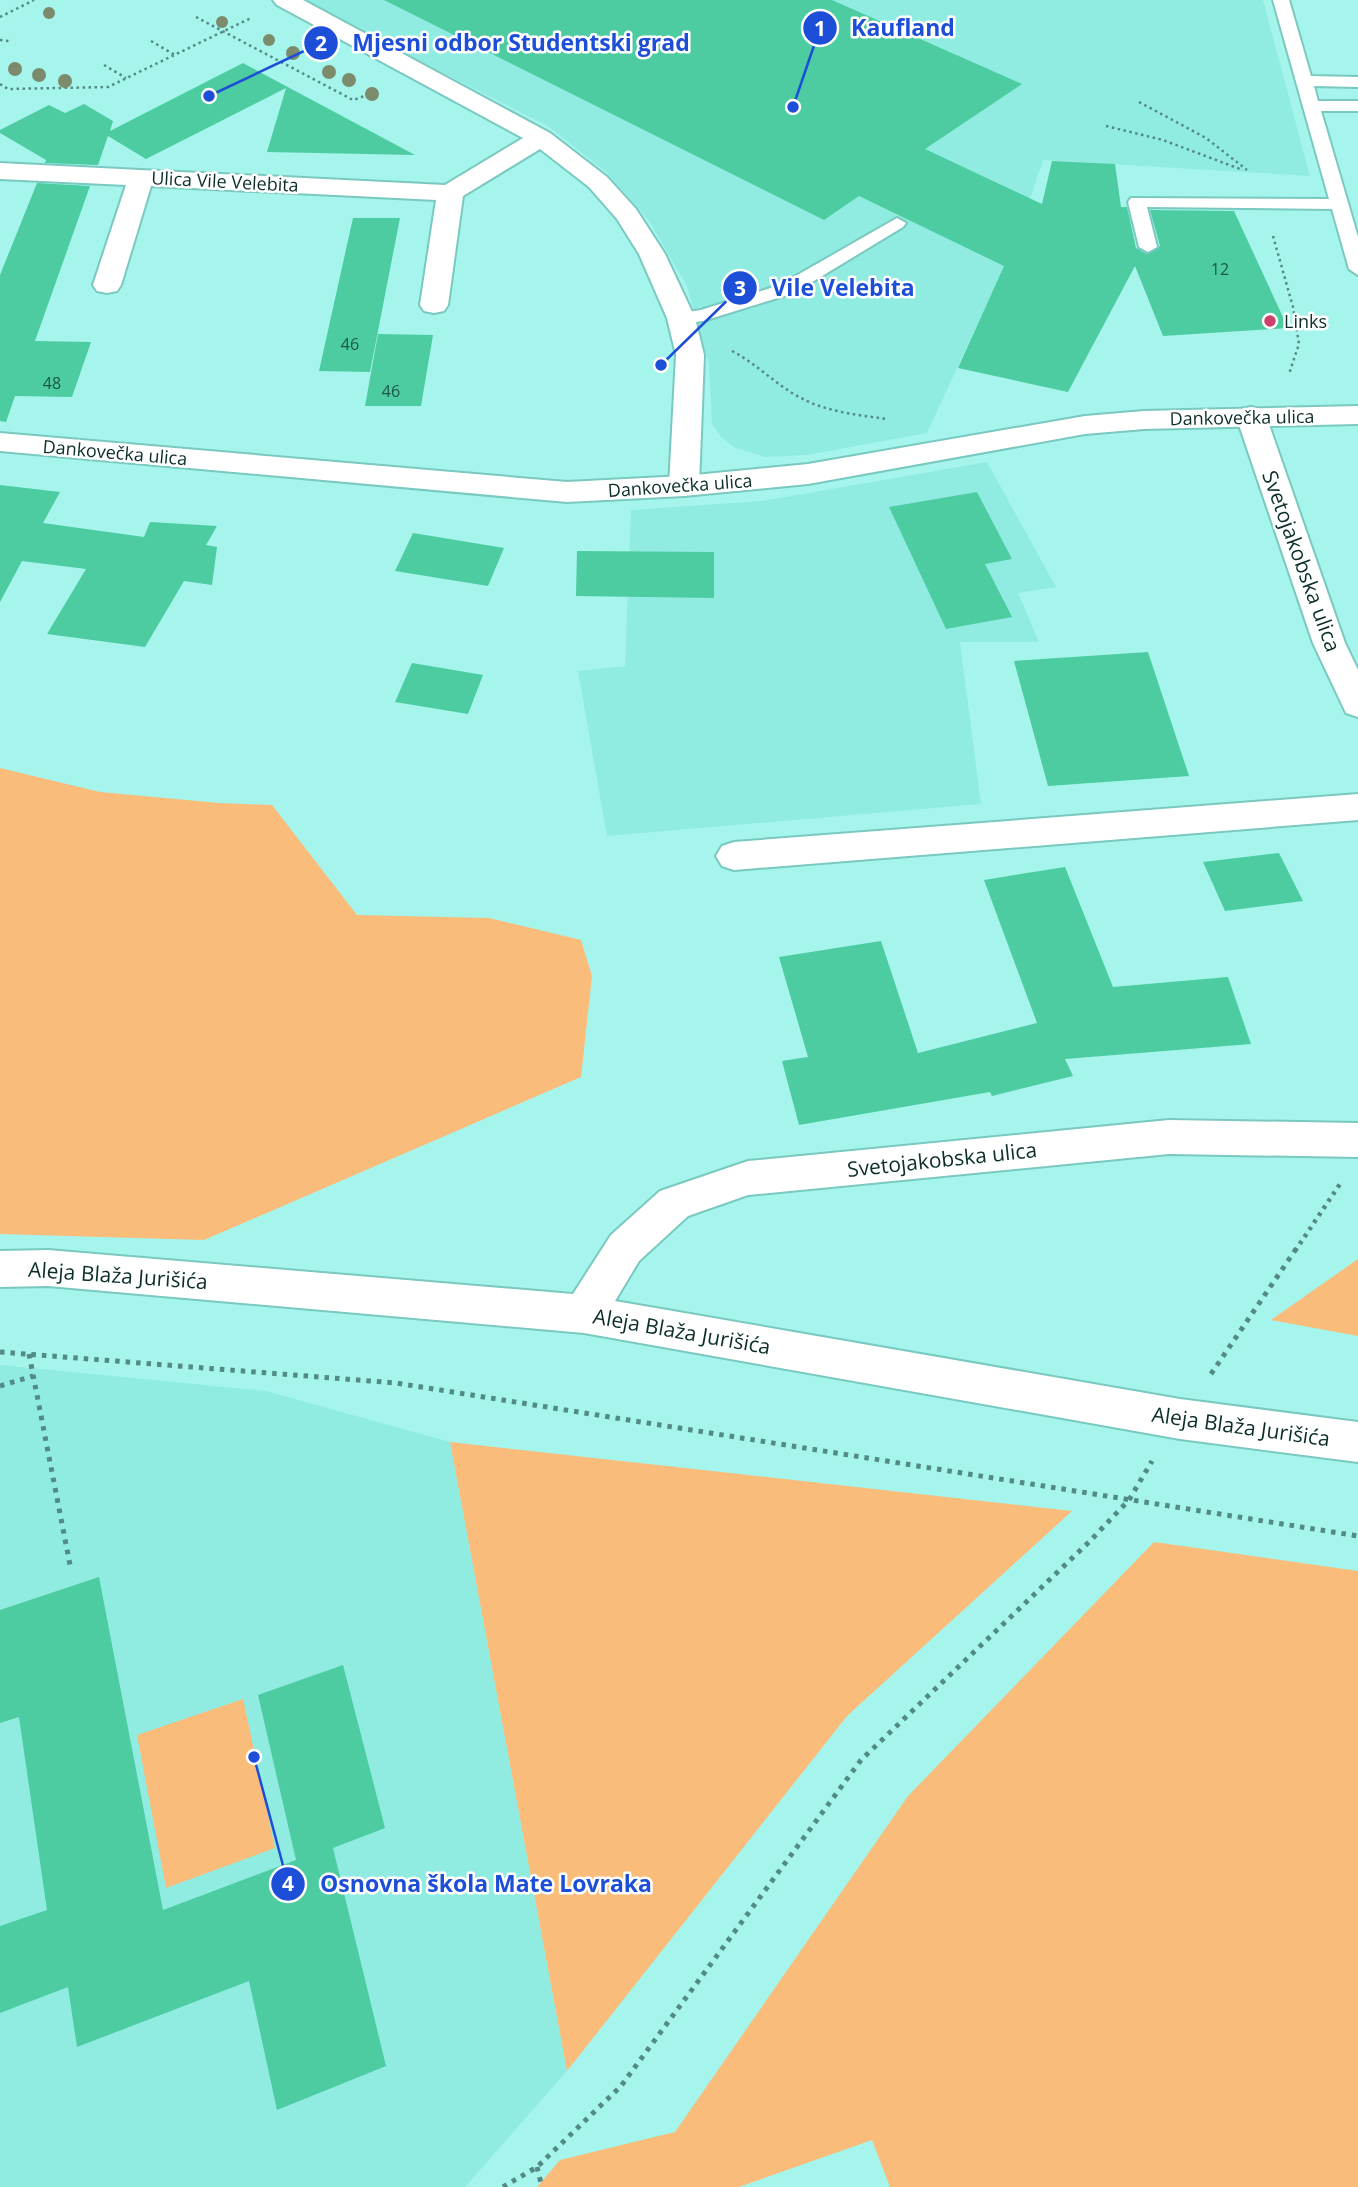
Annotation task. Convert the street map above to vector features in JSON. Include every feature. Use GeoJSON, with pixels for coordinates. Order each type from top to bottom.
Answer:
{"type":"FeatureCollection","features":[{"type":"Feature","properties":{"kind":"street"},"geometry":{"type":"LineString","coordinates":[[285,0],[541,138],[598,182],[627,215],[652,254],[681,318],[690,355],[684,486]]}},
{"type":"Feature","properties":{"kind":"street"},"geometry":{"type":"LineString","coordinates":[[434,305],[450,193],[541,138]]}},
{"type":"Feature","properties":{"kind":"street","name":"Ulica Vile Velebita"},"geometry":{"type":"LineString","coordinates":[[0,171],[450,193]]}},
{"type":"Feature","properties":{"kind":"street"},"geometry":{"type":"LineString","coordinates":[[107,285],[141,177]]}},
{"type":"Feature","properties":{"kind":"street","name":"Dankovečka ulica"},"geometry":{"type":"LineString","coordinates":[[0,442],[544,491],[684,486],[862,466],[1085,425],[1251,416],[1358,415]]}},
{"type":"Feature","properties":{"kind":"street","name":"Svetojakobska ulica"},"geometry":{"type":"LineString","coordinates":[[1251,416],[1329,643],[1358,705]]}},
{"type":"Feature","properties":{"kind":"street"},"geometry":{"type":"LineString","coordinates":[[734,856],[1358,807]]}},
{"type":"Feature","properties":{"kind":"street","name":"Svetojakobska ulica"},"geometry":{"type":"LineString","coordinates":[[583,1314],[625,1248],[674,1203],[748,1178],[1169,1137],[1358,1140]]}},
{"type":"Feature","properties":{"kind":"street","name":"Aleja Blaža Jurišića"},"geometry":{"type":"LineString","coordinates":[[0,1269],[48,1268],[583,1314],[1180,1419],[1358,1442]]}},
{"type":"Feature","properties":{"kind":"lane"},"geometry":{"type":"LineString","coordinates":[[1281,0],[1311,106],[1346,210],[1358,270]]}},
{"type":"Feature","properties":{"kind":"lane"},"geometry":{"type":"LineString","coordinates":[[1304,81],[1358,82]]}},
{"type":"Feature","properties":{"kind":"lane"},"geometry":{"type":"LineString","coordinates":[[1311,106],[1358,106]]}},
{"type":"Feature","properties":{"kind":"lane"},"geometry":{"type":"LineString","coordinates":[[1147,247],[1137,202],[1346,210]]}},
{"type":"Feature","properties":{"kind":"lane"},"geometry":{"type":"LineString","coordinates":[[681,318],[703,315],[787,289],[897,223]]}},
{"type":"Feature","properties":{"kind":"path"},"geometry":{"type":"LineString","coordinates":[[0,17],[34,0]]}},
{"type":"Feature","properties":{"kind":"path"},"geometry":{"type":"LineString","coordinates":[[0,84],[8,89],[108,87],[255,16]]}},
{"type":"Feature","properties":{"kind":"path"},"geometry":{"type":"LineString","coordinates":[[195,18],[224,30],[353,100],[378,91]]}},
{"type":"Feature","properties":{"kind":"path"},"geometry":{"type":"LineString","coordinates":[[0,40],[9,41]]}},
{"type":"Feature","properties":{"kind":"path"},"geometry":{"type":"LineString","coordinates":[[150,41],[175,55]]}},
{"type":"Feature","properties":{"kind":"path"},"geometry":{"type":"LineString","coordinates":[[104,65],[126,78]]}},
{"type":"Feature","properties":{"kind":"path"},"geometry":{"type":"LineString","coordinates":[[1106,126],[1163,140],[1250,173]]}},
{"type":"Feature","properties":{"kind":"path"},"geometry":{"type":"LineString","coordinates":[[722,346],[760,367],[790,392],[816,404],[831,410],[894,420]]}},
{"type":"Feature","properties":{"kind":"path"},"geometry":{"type":"LineString","coordinates":[[1210,1377],[1340,1183]]}},
{"type":"Feature","properties":{"kind":"path"},"geometry":{"type":"LineString","coordinates":[[0,1352],[396,1382],[1358,1536]]}},
{"type":"Feature","properties":{"kind":"path"},"geometry":{"type":"LineString","coordinates":[[29,1354],[71,1570]]}},
{"type":"Feature","properties":{"kind":"path"},"geometry":{"type":"LineString","coordinates":[[0,1386],[33,1376]]}},
{"type":"Feature","properties":{"kind":"path"},"geometry":{"type":"LineString","coordinates":[[503,2187],[537,2167],[621,2086],[861,1760],[1089,1542],[1129,1500],[1154,1457]]}},
{"type":"Feature","properties":{"kind":"path"},"geometry":{"type":"LineString","coordinates":[[537,2167],[542,2187]]}},
{"type":"Feature","properties":{"kind":"shaded area"},"geometry":{"type":"Polygon","coordinates":[[[301,0],[1263,0],[1310,176],[1043,160],[1015,243],[927,433],[807,455],[765,457],[734,447],[721,437],[712,424],[709,365],[687,286],[649,221],[606,172],[549,127],[301,0]]]}},
{"type":"Feature","properties":{"kind":"shaded area"},"geometry":{"type":"Polygon","coordinates":[[[987,462],[1056,587],[1018,593],[1039,642],[960,642],[981,804],[607,836],[578,671],[625,666],[631,510],[762,501],[987,462]]]}},
{"type":"Feature","properties":{"kind":"shaded area"},"geometry":{"type":"Polygon","coordinates":[[[0,768],[100,792],[272,805],[357,915],[489,918],[581,940],[592,976],[581,1077],[204,1240],[0,1234],[0,768]]]}},
{"type":"Feature","properties":{"kind":"shaded area"},"geometry":{"type":"Polygon","coordinates":[[[1358,1259],[1358,1336],[1271,1320],[1358,1259]]]}},
{"type":"Feature","properties":{"kind":"shaded area"},"geometry":{"type":"Polygon","coordinates":[[[0,1365],[266,1391],[450,1442],[567,2071],[465,2187],[0,2187],[0,1365]]]}},
{"type":"Feature","properties":{"kind":"shaded area"},"geometry":{"type":"Polygon","coordinates":[[[450,1442],[1072,1511],[847,1716],[567,2071],[450,1442]]]}},
{"type":"Feature","properties":{"kind":"shaded area"},"geometry":{"type":"Polygon","coordinates":[[[1154,1542],[1358,1571],[1358,2187],[890,2187],[872,2140],[739,2187],[537,2187],[560,2160],[675,2132],[908,1796],[1154,1542]]]}},
{"type":"Feature","properties":{"kind":"shaded area"},"geometry":{"type":"Polygon","coordinates":[[[243,1699],[275,1848],[166,1888],[137,1735],[243,1699]]]}},
{"type":"Feature","properties":{"kind":"building"},"geometry":{"type":"Polygon","coordinates":[[[384,0],[832,0],[1022,84],[925,149],[1042,204],[1052,161],[1115,164],[1121,207],[1127,207],[1136,248],[1147,254],[1160,246],[1150,210],[1234,211],[1288,328],[1163,336],[1135,266],[1068,392],[958,368],[1004,266],[859,196],[824,220],[384,0]]]}},
{"type":"Feature","properties":{"kind":"building"},"geometry":{"type":"Polygon","coordinates":[[[243,63],[415,155],[267,152],[286,88],[146,159],[108,136],[98,165],[45,163],[46,160],[0,133],[0,130],[49,105],[65,113],[84,104],[113,121],[110,131],[243,63]]]}},
{"type":"Feature","properties":{"kind":"building"},"geometry":{"type":"Polygon","coordinates":[[[37,183],[90,186],[35,341],[91,342],[72,397],[15,396],[6,422],[0,421],[0,275],[37,183]]]}},
{"type":"Feature","properties":{"kind":"building"},"geometry":{"type":"Polygon","coordinates":[[[353,218],[400,218],[370,372],[319,371],[353,218]]]}},
{"type":"Feature","properties":{"kind":"building"},"geometry":{"type":"Polygon","coordinates":[[[378,334],[433,335],[421,406],[365,406],[378,334]]]}},
{"type":"Feature","properties":{"kind":"building"},"geometry":{"type":"Polygon","coordinates":[[[0,485],[60,492],[43,523],[144,537],[150,522],[217,526],[206,545],[217,547],[212,585],[184,581],[145,647],[47,634],[86,569],[22,561],[0,602],[0,485]]]}},
{"type":"Feature","properties":{"kind":"building"},"geometry":{"type":"Polygon","coordinates":[[[977,492],[1012,559],[985,564],[1012,617],[946,629],[889,507],[977,492]]]}},
{"type":"Feature","properties":{"kind":"building"},"geometry":{"type":"Polygon","coordinates":[[[413,533],[504,548],[488,586],[395,571],[413,533]]]}},
{"type":"Feature","properties":{"kind":"building"},"geometry":{"type":"Polygon","coordinates":[[[577,551],[714,552],[714,598],[576,596],[577,551]]]}},
{"type":"Feature","properties":{"kind":"building"},"geometry":{"type":"Polygon","coordinates":[[[1148,652],[1189,776],[1048,786],[1014,661],[1148,652]]]}},
{"type":"Feature","properties":{"kind":"building"},"geometry":{"type":"Polygon","coordinates":[[[412,663],[483,675],[468,714],[395,702],[412,663]]]}},
{"type":"Feature","properties":{"kind":"building"},"geometry":{"type":"Polygon","coordinates":[[[1279,853],[1303,901],[1225,911],[1203,862],[1279,853]]]}},
{"type":"Feature","properties":{"kind":"building"},"geometry":{"type":"Polygon","coordinates":[[[1065,867],[1113,987],[1228,977],[1251,1044],[1065,1059],[1073,1076],[992,1096],[990,1092],[799,1125],[782,1061],[808,1057],[779,957],[881,941],[918,1053],[1037,1023],[984,880],[1065,867]]]}},
{"type":"Feature","properties":{"kind":"building"},"geometry":{"type":"Polygon","coordinates":[[[99,1577],[163,1910],[296,1860],[258,1695],[343,1665],[385,1828],[333,1848],[386,2066],[277,2110],[249,1981],[77,2047],[68,1987],[0,2013],[0,1926],[47,1910],[19,1717],[0,1723],[0,1610],[99,1577]]]}},
{"type":"Feature","properties":{"kind":"place","name":"Mjesni odbor Studentski grad"},"geometry":{"type":"Point","coordinates":[209,96]}},
{"type":"Feature","properties":{"kind":"place","name":"Kaufland"},"geometry":{"type":"Point","coordinates":[793,107]}},
{"type":"Feature","properties":{"kind":"place","name":"Links"},"geometry":{"type":"Point","coordinates":[1270,321]}},
{"type":"Feature","properties":{"kind":"place","name":"Vile Velebita"},"geometry":{"type":"Point","coordinates":[661,365]}},
{"type":"Feature","properties":{"kind":"place","name":"Osnovna škola Mate Lovraka"},"geometry":{"type":"Point","coordinates":[254,1757]}}]}
